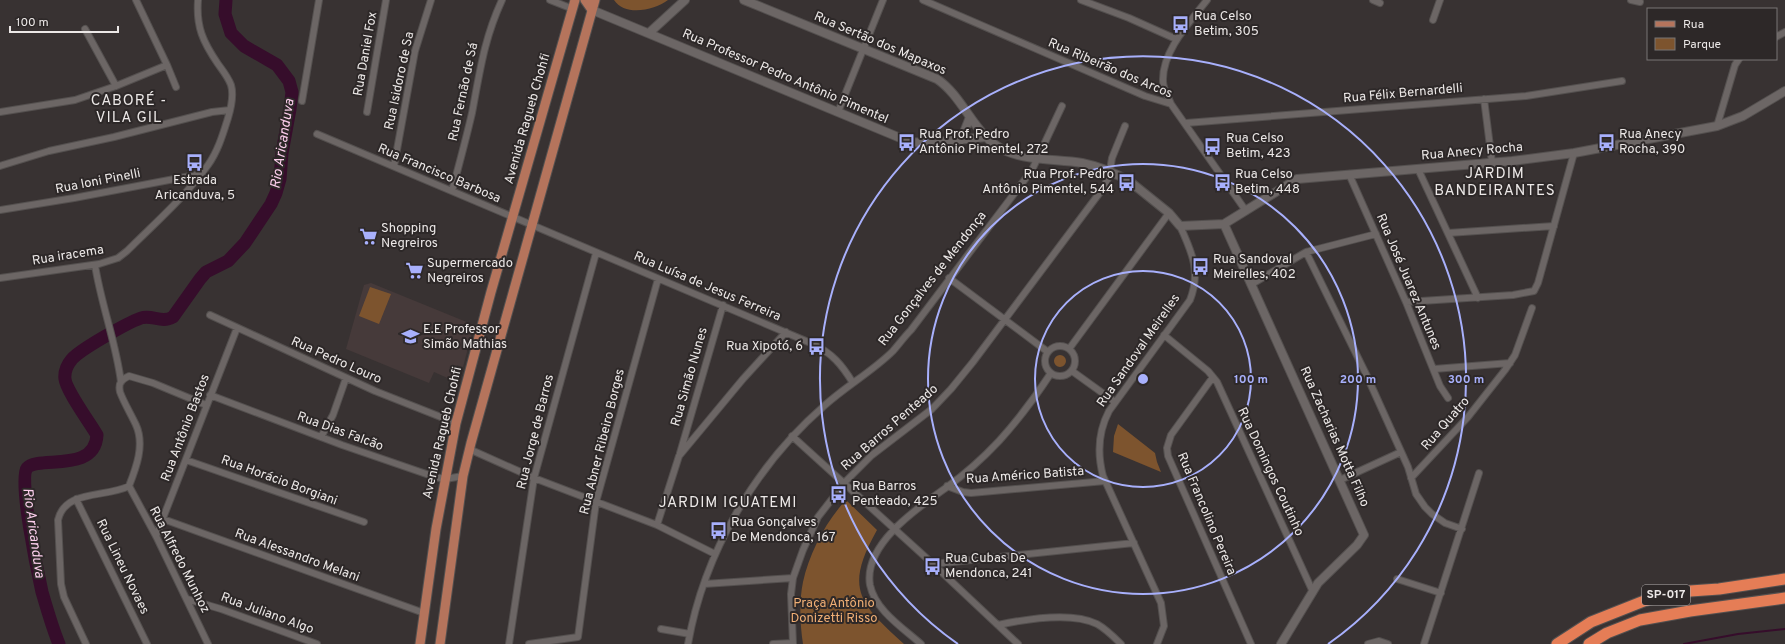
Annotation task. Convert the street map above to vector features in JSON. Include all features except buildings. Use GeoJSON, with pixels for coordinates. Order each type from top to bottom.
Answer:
{"type":"FeatureCollection","features":[{"type":"Feature","properties":{"kind":"highway","name":"SP-017"},"geometry":{"type":"LineString","coordinates":[[1557,644],[1591,622],[1644,601],[1676,592],[1719,589],[1785,579]]}},
{"type":"Feature","properties":{"kind":"highway","name":"SP-017"},"geometry":{"type":"LineString","coordinates":[[1589,644],[1607,633],[1640,620],[1690,611],[1785,598]]}},
{"type":"Feature","properties":{"kind":"main road"},"geometry":{"type":"LineString","coordinates":[[585,0],[592,10]]}},
{"type":"Feature","properties":{"kind":"main road"},"geometry":{"type":"LineString","coordinates":[[440,644],[463,476],[469,449],[595,0]]}},
{"type":"Feature","properties":{"kind":"main road","name":"Avenida Ragueb Chohfi"},"geometry":{"type":"LineString","coordinates":[[420,644],[436,529],[456,423],[574,4]]}},
{"type":"Feature","properties":{"kind":"street"},"geometry":{"type":"LineString","coordinates":[[136,0],[176,87]]}},
{"type":"Feature","properties":{"kind":"street","name":"Rua iracema"},"geometry":{"type":"LineString","coordinates":[[0,278],[95,265],[108,262],[127,252],[180,198],[211,160],[222,137],[230,110],[231,86],[201,36],[198,22],[198,0]]}},
{"type":"Feature","properties":{"kind":"street"},"geometry":{"type":"LineString","coordinates":[[302,101],[318,0]]}},
{"type":"Feature","properties":{"kind":"street","name":"Rua Daniel Fox"},"geometry":{"type":"LineString","coordinates":[[367,112],[386,0]]}},
{"type":"Feature","properties":{"kind":"street","name":"Rua Isidoro de Sa"},"geometry":{"type":"LineString","coordinates":[[394,166],[415,50],[431,0]]}},
{"type":"Feature","properties":{"kind":"street","name":"Rua Fernão de Sá"},"geometry":{"type":"LineString","coordinates":[[452,190],[467,134],[484,47],[490,27],[502,0]]}},
{"type":"Feature","properties":{"kind":"street"},"geometry":{"type":"LineString","coordinates":[[550,0],[574,4]]}},
{"type":"Feature","properties":{"kind":"street"},"geometry":{"type":"LineString","coordinates":[[648,33],[685,0]]}},
{"type":"Feature","properties":{"kind":"street","name":"Rua Sertão dos Mapaxos"},"geometry":{"type":"LineString","coordinates":[[744,0],[937,79],[954,93],[986,137]]}},
{"type":"Feature","properties":{"kind":"street"},"geometry":{"type":"LineString","coordinates":[[838,112],[883,0]]}},
{"type":"Feature","properties":{"kind":"street","name":"Rua Ribeirão dos Arcos"},"geometry":{"type":"LineString","coordinates":[[923,0],[1138,94],[1171,104],[1186,123],[1246,211]]}},
{"type":"Feature","properties":{"kind":"street"},"geometry":{"type":"LineString","coordinates":[[1081,0],[1129,18],[1176,39]]}},
{"type":"Feature","properties":{"kind":"street"},"geometry":{"type":"LineString","coordinates":[[1171,104],[1164,88],[1163,73],[1176,39],[1206,0]]}},
{"type":"Feature","properties":{"kind":"street"},"geometry":{"type":"LineString","coordinates":[[1373,0],[1380,3]]}},
{"type":"Feature","properties":{"kind":"street"},"geometry":{"type":"LineString","coordinates":[[1433,20],[1440,0]]}},
{"type":"Feature","properties":{"kind":"street"},"geometry":{"type":"LineString","coordinates":[[1631,0],[1640,2]]}},
{"type":"Feature","properties":{"kind":"street","name":"Rua Professor Pedro Antônio Pimentel"},"geometry":{"type":"LineString","coordinates":[[592,10],[910,142],[927,143],[986,137]]}},
{"type":"Feature","properties":{"kind":"street"},"geometry":{"type":"LineString","coordinates":[[85,29],[116,86]]}},
{"type":"Feature","properties":{"kind":"street"},"geometry":{"type":"LineString","coordinates":[[1717,126],[1735,66],[1739,60]]}},
{"type":"Feature","properties":{"kind":"street"},"geometry":{"type":"LineString","coordinates":[[0,112],[64,103],[116,86],[167,65]]}},
{"type":"Feature","properties":{"kind":"street","name":"Rua Félix Bernardelli"},"geometry":{"type":"LineString","coordinates":[[1186,123],[1548,94],[1622,81]]}},
{"type":"Feature","properties":{"kind":"street","name":"Rua Anecy Rocha"},"geometry":{"type":"LineString","coordinates":[[1180,226],[1224,224],[1297,178],[1418,169],[1574,153],[1717,126],[1743,116],[1785,91]]}},
{"type":"Feature","properties":{"kind":"street"},"geometry":{"type":"LineString","coordinates":[[1484,99],[1492,162]]}},
{"type":"Feature","properties":{"kind":"street","name":"Rua Gonçalves de Mendonça"},"geometry":{"type":"LineString","coordinates":[[688,644],[704,584],[715,554],[754,486],[792,436],[825,405],[894,350],[1032,170],[1062,106]]}},
{"type":"Feature","properties":{"kind":"street"},"geometry":{"type":"LineString","coordinates":[[0,166],[49,151],[114,137],[212,112],[230,110]]}},
{"type":"Feature","properties":{"kind":"street"},"geometry":{"type":"LineString","coordinates":[[960,140],[970,117]]}},
{"type":"Feature","properties":{"kind":"street","name":"Rua Barros Penteado"},"geometry":{"type":"LineString","coordinates":[[793,643],[790,594],[793,578],[803,550],[818,517],[845,482],[872,455],[932,409],[973,362],[1104,187],[1110,172],[1112,158],[1125,126]]}},
{"type":"Feature","properties":{"kind":"street","name":"Rua Francisco Barbosa"},"geometry":{"type":"LineString","coordinates":[[317,134],[452,190],[513,218]]}},
{"type":"Feature","properties":{"kind":"street"},"geometry":{"type":"LineString","coordinates":[[986,137],[1007,152],[1083,164],[1110,172],[1128,180],[1169,213],[1180,226]]}},
{"type":"Feature","properties":{"kind":"street"},"geometry":{"type":"LineString","coordinates":[[1406,302],[1513,295],[1534,291],[1538,283],[1574,153]]}},
{"type":"Feature","properties":{"kind":"street"},"geometry":{"type":"LineString","coordinates":[[1418,169],[1478,298]]}},
{"type":"Feature","properties":{"kind":"street","name":"Rua Ioni Pinelli"},"geometry":{"type":"LineString","coordinates":[[0,210],[74,198],[200,174]]}},
{"type":"Feature","properties":{"kind":"street","name":"Rua José Juarez Antunes"},"geometry":{"type":"LineString","coordinates":[[1349,174],[1448,398]]}},
{"type":"Feature","properties":{"kind":"street"},"geometry":{"type":"LineString","coordinates":[[1069,348],[1169,213]]}},
{"type":"Feature","properties":{"kind":"street","name":"Rua Luísa de Jesus Ferreira"},"geometry":{"type":"LineString","coordinates":[[513,218],[786,332],[679,456],[657,525]]}},
{"type":"Feature","properties":{"kind":"street","name":"Rua Zacharias Motta Filho"},"geometry":{"type":"LineString","coordinates":[[1224,224],[1364,535],[1357,545],[1325,575],[1281,644]]}},
{"type":"Feature","properties":{"kind":"street","name":"Rua Sandoval Meirelles"},"geometry":{"type":"LineString","coordinates":[[1157,644],[1164,626],[1161,603],[1105,481],[1100,466],[1099,441],[1103,423],[1115,402],[1190,300],[1194,288],[1195,269],[1192,256],[1180,226]]}},
{"type":"Feature","properties":{"kind":"street"},"geometry":{"type":"LineString","coordinates":[[1448,233],[1554,226]]}},
{"type":"Feature","properties":{"kind":"street"},"geometry":{"type":"LineString","coordinates":[[1252,284],[1306,252],[1376,234]]}},
{"type":"Feature","properties":{"kind":"street"},"geometry":{"type":"LineString","coordinates":[[1306,252],[1366,374],[1401,452],[1416,494],[1432,514],[1445,522],[1462,529]]}},
{"type":"Feature","properties":{"kind":"street","name":"Rua Jorge de Barros"},"geometry":{"type":"LineString","coordinates":[[509,644],[534,478],[596,253]]}},
{"type":"Feature","properties":{"kind":"street","name":"Rua iracema"},"geometry":{"type":"LineString","coordinates":[[95,265],[114,346],[121,382],[119,386],[120,392],[136,426],[140,443],[136,466],[129,486]]}},
{"type":"Feature","properties":{"kind":"street"},"geometry":{"type":"LineString","coordinates":[[949,278],[1048,352]]}},
{"type":"Feature","properties":{"kind":"street","name":"Rua Abner Ribeiro Borges"},"geometry":{"type":"LineString","coordinates":[[529,644],[578,636],[596,502],[658,279]]}},
{"type":"Feature","properties":{"kind":"street","name":"Rua Simão Nunes"},"geometry":{"type":"LineString","coordinates":[[679,456],[723,305]]}},
{"type":"Feature","properties":{"kind":"street","name":"Rua Quatro"},"geometry":{"type":"LineString","coordinates":[[1411,478],[1492,389],[1510,363],[1520,342],[1532,308]]}},
{"type":"Feature","properties":{"kind":"street","name":"Rua Pedro Louro"},"geometry":{"type":"LineString","coordinates":[[210,315],[346,378],[456,423]]}},
{"type":"Feature","properties":{"kind":"street","name":"Rua Antônio Bastos"},"geometry":{"type":"LineString","coordinates":[[156,536],[237,328]]}},
{"type":"Feature","properties":{"kind":"street"},"geometry":{"type":"LineString","coordinates":[[786,332],[829,352],[843,366],[853,382]]}},
{"type":"Feature","properties":{"kind":"street","name":"Rua Domingos Coutinho"},"geometry":{"type":"LineString","coordinates":[[1164,335],[1213,377],[1231,412],[1313,592]]}},
{"type":"Feature","properties":{"kind":"street"},"geometry":{"type":"LineString","coordinates":[[1058,346],[1069,348],[1075,357],[1075,364],[1072,371],[1062,376],[1051,373],[1045,363],[1048,352],[1058,346]]}},
{"type":"Feature","properties":{"kind":"street"},"geometry":{"type":"LineString","coordinates":[[1434,369],[1510,363]]}},
{"type":"Feature","properties":{"kind":"street"},"geometry":{"type":"LineString","coordinates":[[1072,371],[1115,402]]}},
{"type":"Feature","properties":{"kind":"street"},"geometry":{"type":"LineString","coordinates":[[921,644],[890,617],[877,601],[870,585],[872,564],[877,552],[895,528],[999,441],[1042,387],[1051,373]]}},
{"type":"Feature","properties":{"kind":"street"},"geometry":{"type":"LineString","coordinates":[[121,382],[129,376],[140,378],[206,405]]}},
{"type":"Feature","properties":{"kind":"street","name":"Rua Francolino Pereira"},"geometry":{"type":"LineString","coordinates":[[1213,377],[1171,435],[1167,448],[1168,456],[1252,644]]}},
{"type":"Feature","properties":{"kind":"street"},"geometry":{"type":"LineString","coordinates":[[322,437],[346,378]]}},
{"type":"Feature","properties":{"kind":"street","name":"Rua Dias Falcão"},"geometry":{"type":"LineString","coordinates":[[210,395],[389,462],[445,479],[463,476]]}},
{"type":"Feature","properties":{"kind":"street"},"geometry":{"type":"LineString","coordinates":[[792,436],[895,528],[1018,644]]}},
{"type":"Feature","properties":{"kind":"street"},"geometry":{"type":"LineString","coordinates":[[469,449],[534,478],[657,525],[715,554]]}},
{"type":"Feature","properties":{"kind":"street"},"geometry":{"type":"LineString","coordinates":[[1340,480],[1401,452]]}},
{"type":"Feature","properties":{"kind":"street","name":"Rua Horácio Borgiani"},"geometry":{"type":"LineString","coordinates":[[186,460],[364,522]]}},
{"type":"Feature","properties":{"kind":"street"},"geometry":{"type":"LineString","coordinates":[[1424,644],[1479,473]]}},
{"type":"Feature","properties":{"kind":"street","name":"Rua Américo Batista"},"geometry":{"type":"LineString","coordinates":[[947,486],[963,492],[971,493],[1105,481]]}},
{"type":"Feature","properties":{"kind":"street"},"geometry":{"type":"LineString","coordinates":[[86,644],[64,597],[60,567],[58,520],[60,512],[66,505],[76,500],[129,486]]}},
{"type":"Feature","properties":{"kind":"street","name":"Rua Alfredo Munhoz"},"geometry":{"type":"LineString","coordinates":[[129,486],[156,536],[208,644]]}},
{"type":"Feature","properties":{"kind":"street","name":"Rua Lineu Novaes"},"geometry":{"type":"LineString","coordinates":[[76,500],[147,644]]}},
{"type":"Feature","properties":{"kind":"street","name":"Rua Alessandro Melani"},"geometry":{"type":"LineString","coordinates":[[163,519],[424,612]]}},
{"type":"Feature","properties":{"kind":"street"},"geometry":{"type":"LineString","coordinates":[[933,564],[1134,543]]}},
{"type":"Feature","properties":{"kind":"street"},"geometry":{"type":"LineString","coordinates":[[704,584],[793,578]]}},
{"type":"Feature","properties":{"kind":"street"},"geometry":{"type":"LineString","coordinates":[[1397,578],[1441,593]]}},
{"type":"Feature","properties":{"kind":"street","name":"Rua Juliano Algo"},"geometry":{"type":"LineString","coordinates":[[187,599],[221,609],[317,644]]}},
{"type":"Feature","properties":{"kind":"street"},"geometry":{"type":"LineString","coordinates":[[998,626],[1015,622],[1061,617],[1075,618],[1098,624],[1121,644]]}},
{"type":"Feature","properties":{"kind":"street"},"geometry":{"type":"LineString","coordinates":[[661,629],[690,634]]}},
{"type":"Feature","properties":{"kind":"street"},"geometry":{"type":"LineString","coordinates":[[1368,644],[1379,641],[1388,644]]}},
{"type":"Feature","properties":{"kind":"street"},"geometry":{"type":"LineString","coordinates":[[773,644],[793,643]]}},
{"type":"Feature","properties":{"kind":"shaded area","name":"E.E Professor Simão Mathias"},"geometry":{"type":"Polygon","coordinates":[[[371,283],[474,325],[463,367],[457,365],[452,380],[434,372],[429,383],[346,349],[364,285],[371,283]]]}},
{"type":"Feature","properties":{"kind":"green space"},"geometry":{"type":"Polygon","coordinates":[[[614,0],[668,0],[656,7],[632,10],[625,9],[614,0]]]}},
{"type":"Feature","properties":{"kind":"green space"},"geometry":{"type":"Polygon","coordinates":[[[370,287],[391,294],[379,324],[359,316],[370,287]]]}},
{"type":"Feature","properties":{"kind":"green space"},"geometry":{"type":"Polygon","coordinates":[[[1058,355],[1062,355],[1066,361],[1062,367],[1058,367],[1054,363],[1054,359],[1058,355]]]}},
{"type":"Feature","properties":{"kind":"green space"},"geometry":{"type":"Polygon","coordinates":[[[1118,424],[1155,453],[1161,472],[1113,452],[1114,436],[1118,424]]]}},
{"type":"Feature","properties":{"kind":"green space","name":"Praça Antônio Donizetti Risso"},"geometry":{"type":"Polygon","coordinates":[[[846,500],[877,530],[867,550],[861,567],[859,581],[861,594],[876,617],[904,644],[803,644],[800,605],[803,582],[809,560],[825,528],[846,500]]]}},
{"type":"Feature","properties":{"kind":"waterway","name":"Rio Aricanduva"},"geometry":{"type":"LineString","coordinates":[[59,644],[42,592],[27,507],[25,476],[27,468],[33,464],[77,459],[87,455],[94,447],[97,435],[69,391],[65,379],[65,371],[67,366],[72,359],[85,349],[134,321],[145,317],[164,320],[173,317],[206,272],[228,261],[245,243],[271,204],[280,179],[282,153],[292,92],[289,81],[277,65],[244,46],[231,33],[225,14],[226,0]]}},
{"type":"Feature","properties":{"kind":"waterway"},"geometry":{"type":"LineString","coordinates":[[1684,644],[1738,634],[1785,629]]}},
{"type":"Feature","properties":{"kind":"place","name":"Rua Celso Betim, 305"},"geometry":{"type":"Point","coordinates":[1181,24]}},
{"type":"Feature","properties":{"kind":"place","name":"Rua Prof. Pedro Antônio Pimentel, 272"},"geometry":{"type":"Point","coordinates":[906,142]}},
{"type":"Feature","properties":{"kind":"place","name":"Rua Anecy Rocha, 390"},"geometry":{"type":"Point","coordinates":[1606,142]}},
{"type":"Feature","properties":{"kind":"place","name":"Rua Celso Betim, 423"},"geometry":{"type":"Point","coordinates":[1213,146]}},
{"type":"Feature","properties":{"kind":"place","name":"Estrada Aricanduva, 5"},"geometry":{"type":"Point","coordinates":[195,162]}},
{"type":"Feature","properties":{"kind":"place","name":"Rua Prof. Pedro Antônio Pimentel, 544"},"geometry":{"type":"Point","coordinates":[1127,182]}},
{"type":"Feature","properties":{"kind":"place","name":"Rua Celso Betim, 448"},"geometry":{"type":"Point","coordinates":[1222,182]}},
{"type":"Feature","properties":{"kind":"place","name":"Shopping Negreiros"},"geometry":{"type":"Point","coordinates":[368,236]}},
{"type":"Feature","properties":{"kind":"place","name":"Rua Sandoval Meirelles, 402"},"geometry":{"type":"Point","coordinates":[1200,267]}},
{"type":"Feature","properties":{"kind":"place","name":"Supermercado Negreiros"},"geometry":{"type":"Point","coordinates":[414,271]}},
{"type":"Feature","properties":{"kind":"place","name":"E.E Professor Simão Mathias"},"geometry":{"type":"Point","coordinates":[410,337]}},
{"type":"Feature","properties":{"kind":"place","name":"Rua Xipotó, 6"},"geometry":{"type":"Point","coordinates":[816,347]}},
{"type":"Feature","properties":{"kind":"place","name":"Rua Barros Penteado, 425"},"geometry":{"type":"Point","coordinates":[839,494]}},
{"type":"Feature","properties":{"kind":"place","name":"Rua Gonçalves De Mendonca, 167"},"geometry":{"type":"Point","coordinates":[718,530]}},
{"type":"Feature","properties":{"kind":"place","name":"Rua Cubas De Mendonca, 241"},"geometry":{"type":"Point","coordinates":[932,566]}},
{"type":"Feature","properties":{"kind":"district","name":"CABORÉ - VILA GIL"},"geometry":{"type":"Point","coordinates":[129,110]}},
{"type":"Feature","properties":{"kind":"district","name":"JARDIM BANDEIRANTES"},"geometry":{"type":"Point","coordinates":[1495,182]}},
{"type":"Feature","properties":{"kind":"district","name":"JARDIM IGUATEMI"},"geometry":{"type":"Point","coordinates":[728,503]}}]}
